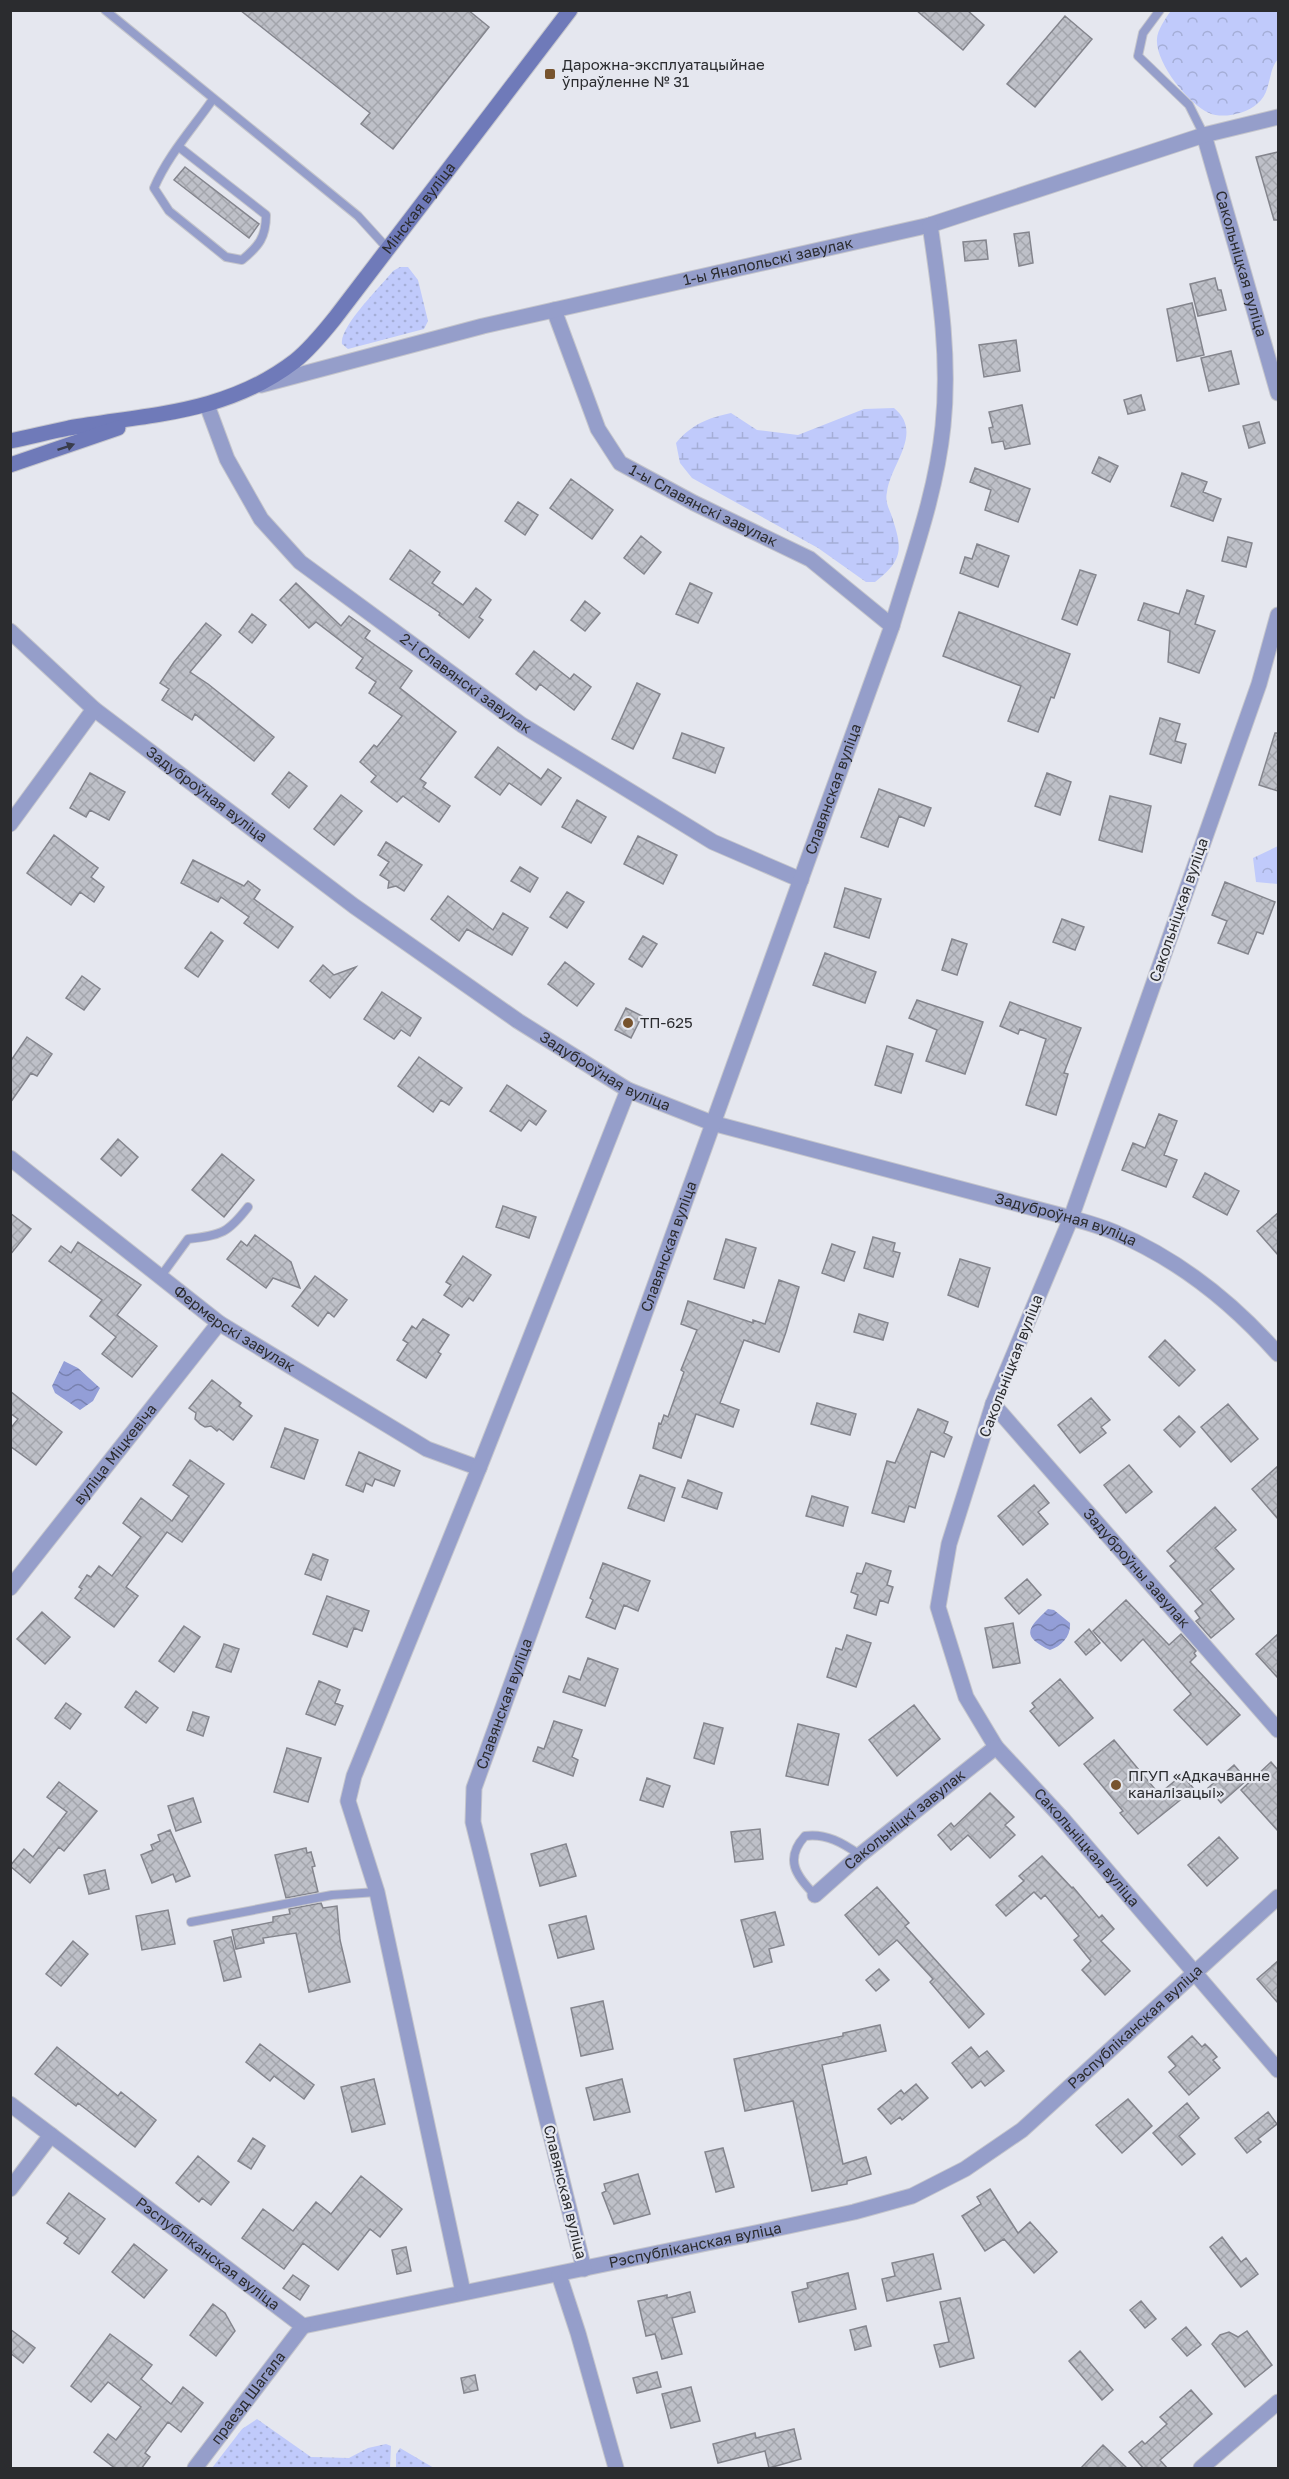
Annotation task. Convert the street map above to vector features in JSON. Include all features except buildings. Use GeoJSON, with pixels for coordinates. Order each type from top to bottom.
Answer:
{"type":"FeatureCollection","features":[{"type":"Feature","properties":{"kind":"main road","name":"Мінская вуліца"},"geometry":{"type":"LineString","coordinates":[[148,418],[207,405],[252,387],[294,361],[315,342],[570,10]]}},
{"type":"Feature","properties":{"kind":"main road"},"geometry":{"type":"LineString","coordinates":[[10,441],[69,428],[148,418]]}},
{"type":"Feature","properties":{"kind":"main road"},"geometry":{"type":"LineString","coordinates":[[10,465],[148,418]]}},
{"type":"Feature","properties":{"kind":"street","name":"1-ы Янапольскі завулак"},"geometry":{"type":"LineString","coordinates":[[252,387],[554,310],[930,225],[1204,135],[1278,117]]}},
{"type":"Feature","properties":{"kind":"street","name":"Сакольніцкая вуліца"},"geometry":{"type":"LineString","coordinates":[[1204,135],[1278,393]]}},
{"type":"Feature","properties":{"kind":"street","name":"Славянская вуліца"},"geometry":{"type":"LineString","coordinates":[[584,2269],[473,1822],[474,1788],[892,626],[934,484],[943,425],[945,332],[930,225]]}},
{"type":"Feature","properties":{"kind":"street","name":"1-ы Славянскі завулак"},"geometry":{"type":"LineString","coordinates":[[554,310],[598,429],[620,463],[694,503],[810,559],[892,626]]}},
{"type":"Feature","properties":{"kind":"street","name":"2-і Славянскі завулак"},"geometry":{"type":"LineString","coordinates":[[207,405],[227,459],[261,519],[300,562],[522,724],[713,842],[801,880]]}},
{"type":"Feature","properties":{"kind":"street","name":"Сакольніцкая вуліца"},"geometry":{"type":"LineString","coordinates":[[1278,615],[1259,684],[1071,1218],[993,1404],[949,1544],[938,1607],[966,1697],[996,1747],[1061,1817],[1278,2070]]}},
{"type":"Feature","properties":{"kind":"street","name":"Задуброўная вуліца"},"geometry":{"type":"LineString","coordinates":[[10,630],[94,710],[354,906],[518,1021],[628,1090],[712,1123],[1071,1218],[1113,1232],[1188,1273],[1233,1307],[1278,1354]]}},
{"type":"Feature","properties":{"kind":"street"},"geometry":{"type":"LineString","coordinates":[[10,824],[94,710]]}},
{"type":"Feature","properties":{"kind":"street"},"geometry":{"type":"LineString","coordinates":[[463,2292],[377,1892],[348,1802],[354,1776],[479,1468],[628,1090]]}},
{"type":"Feature","properties":{"kind":"street","name":"Фермерскі завулак"},"geometry":{"type":"LineString","coordinates":[[10,1158],[219,1323],[427,1449],[479,1468]]}},
{"type":"Feature","properties":{"kind":"street","name":"вуліца Міцкевіча"},"geometry":{"type":"LineString","coordinates":[[10,1588],[219,1323]]}},
{"type":"Feature","properties":{"kind":"street","name":"Задуброўны завулак"},"geometry":{"type":"LineString","coordinates":[[993,1404],[1278,1730]]}},
{"type":"Feature","properties":{"kind":"street","name":"Сакольніцкі завулак"},"geometry":{"type":"LineString","coordinates":[[815,1895],[860,1855],[996,1747]]}},
{"type":"Feature","properties":{"kind":"street","name":"Рэспубліканская вуліца"},"geometry":{"type":"LineString","coordinates":[[10,2104],[303,2326],[463,2292],[559,2275],[854,2212],[912,2196],[965,2169],[1022,2130],[1278,1897]]}},
{"type":"Feature","properties":{"kind":"street"},"geometry":{"type":"LineString","coordinates":[[10,2189],[51,2135]]}},
{"type":"Feature","properties":{"kind":"street","name":"Славянская вуліца"},"geometry":{"type":"LineString","coordinates":[[559,2275],[578,2333],[616,2469]]}},
{"type":"Feature","properties":{"kind":"street","name":"праезд Шагала"},"geometry":{"type":"LineString","coordinates":[[195,2469],[303,2326]]}},
{"type":"Feature","properties":{"kind":"street"},"geometry":{"type":"LineString","coordinates":[[1201,2469],[1278,2402]]}},
{"type":"Feature","properties":{"kind":"lane"},"geometry":{"type":"LineString","coordinates":[[105,10],[358,216],[388,249]]}},
{"type":"Feature","properties":{"kind":"lane"},"geometry":{"type":"LineString","coordinates":[[1160,10],[1143,33],[1138,56],[1189,105],[1204,135]]}},
{"type":"Feature","properties":{"kind":"lane"},"geometry":{"type":"LineString","coordinates":[[179,147],[266,215],[266,232],[254,250],[242,260],[226,257],[168,211],[154,188],[162,171],[179,147],[213,99]]}},
{"type":"Feature","properties":{"kind":"lane"},"geometry":{"type":"LineString","coordinates":[[161,1276],[188,1239],[220,1233],[232,1227],[248,1207]]}},
{"type":"Feature","properties":{"kind":"lane"},"geometry":{"type":"LineString","coordinates":[[815,1895],[799,1879],[793,1862],[799,1843],[806,1836],[819,1834],[846,1845],[860,1855]]}},
{"type":"Feature","properties":{"kind":"lane"},"geometry":{"type":"LineString","coordinates":[[191,1922],[332,1895],[377,1892]]}},
{"type":"Feature","properties":{"kind":"green space"},"geometry":{"type":"Polygon","coordinates":[[[1171,11],[1278,11],[1278,59],[1265,94],[1257,104],[1240,113],[1220,116],[1201,108],[1183,92],[1167,70],[1158,48],[1158,32],[1171,11]]]}},
{"type":"Feature","properties":{"kind":"green space"},"geometry":{"type":"Polygon","coordinates":[[[400,267],[408,267],[418,280],[428,321],[424,329],[348,349],[342,344],[347,328],[371,296],[393,271],[400,267]]]}},
{"type":"Feature","properties":{"kind":"green space"},"geometry":{"type":"Polygon","coordinates":[[[894,408],[906,428],[906,438],[886,495],[899,544],[892,566],[875,582],[866,582],[818,548],[692,478],[680,463],[676,443],[682,436],[694,426],[723,415],[731,413],[757,430],[798,435],[864,409],[894,408]]]}},
{"type":"Feature","properties":{"kind":"green space"},"geometry":{"type":"Polygon","coordinates":[[[1278,846],[1278,884],[1256,882],[1253,858],[1278,846]]]}},
{"type":"Feature","properties":{"kind":"green space"},"geometry":{"type":"Polygon","coordinates":[[[257,2419],[311,2457],[349,2458],[368,2448],[386,2444],[391,2446],[390,2468],[212,2468],[242,2429],[257,2419]]]}},
{"type":"Feature","properties":{"kind":"green space"},"geometry":{"type":"Polygon","coordinates":[[[400,2448],[434,2468],[396,2468],[396,2454],[400,2448]]]}},
{"type":"Feature","properties":{"kind":"water"},"geometry":{"type":"Polygon","coordinates":[[[64,1361],[78,1368],[100,1388],[93,1401],[80,1410],[55,1393],[52,1386],[64,1361]]]}},
{"type":"Feature","properties":{"kind":"water"},"geometry":{"type":"Polygon","coordinates":[[[1048,1609],[1054,1610],[1070,1623],[1065,1640],[1050,1650],[1034,1640],[1030,1631],[1048,1609]]]}},
{"type":"Feature","properties":{"kind":"place","name":"Дарожна-эксплуатацыйнае ўпраўленне № 31"},"geometry":{"type":"Point","coordinates":[550,74]}},
{"type":"Feature","properties":{"kind":"place","name":"ТП-625"},"geometry":{"type":"Point","coordinates":[628,1023]}},
{"type":"Feature","properties":{"kind":"place","name":"ПГУП «Адкачванне каналізацыі»"},"geometry":{"type":"Point","coordinates":[1116,1785]}}]}
